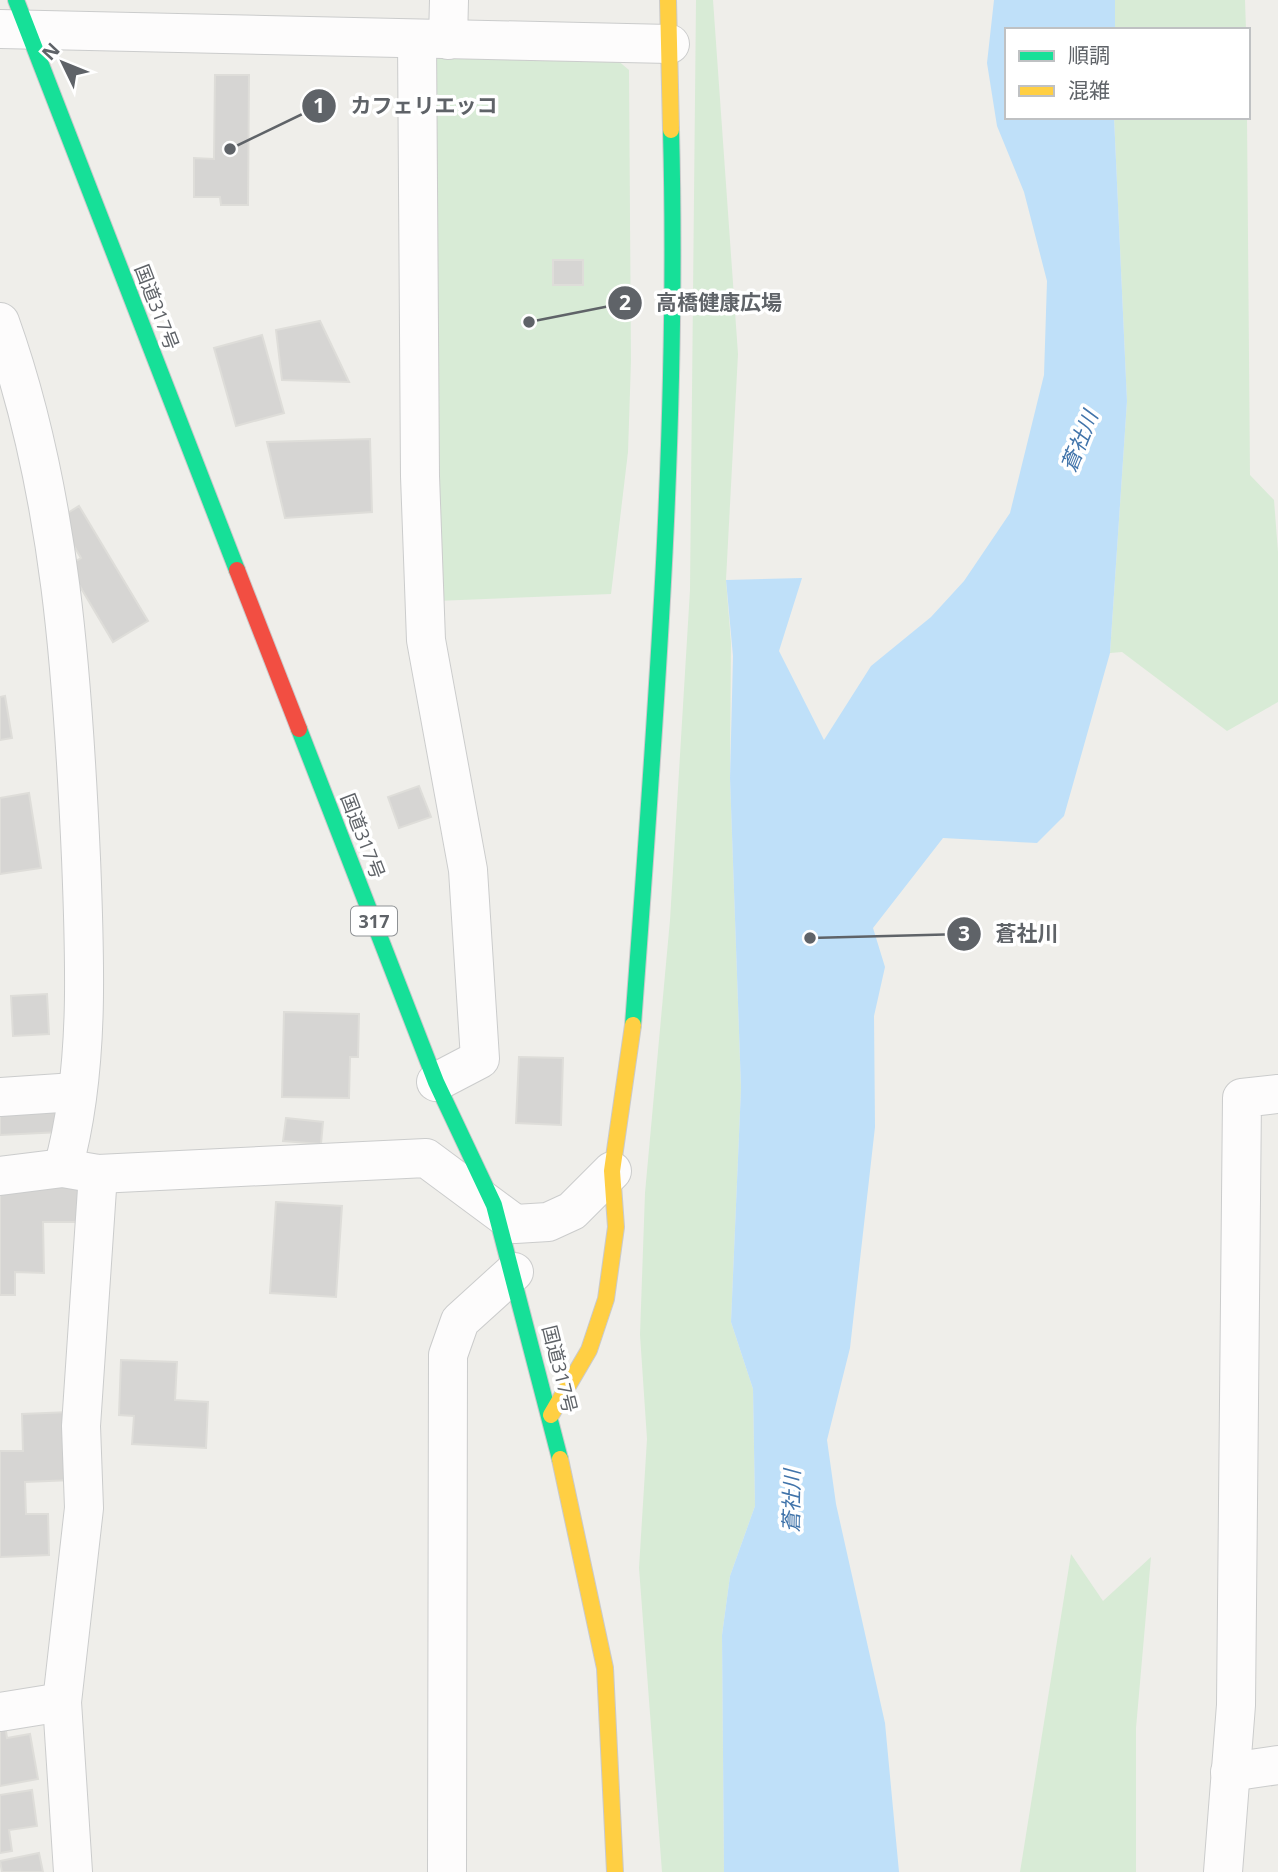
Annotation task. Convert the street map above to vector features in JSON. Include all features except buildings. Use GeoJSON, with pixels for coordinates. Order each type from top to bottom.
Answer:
{"type":"FeatureCollection","features":[{"type":"Feature","properties":{"kind":"main road"},"geometry":{"type":"LineString","coordinates":[[551,1415],[589,1350],[606,1299],[616,1227],[612,1171],[633,1026],[664,607],[674,245],[668,0]]}},
{"type":"Feature","properties":{"kind":"main road","name":"国道317号"},"geometry":{"type":"LineString","coordinates":[[14,19],[436,1082],[494,1205],[551,1415],[605,1668],[615,1872]]}},
{"type":"Feature","properties":{"kind":"street"},"geometry":{"type":"LineString","coordinates":[[436,1082],[480,1059],[468,870],[426,640],[420,476],[433,40],[449,0]]}},
{"type":"Feature","properties":{"kind":"street"},"geometry":{"type":"LineString","coordinates":[[14,19],[433,40],[670,44]]}},
{"type":"Feature","properties":{"kind":"street"},"geometry":{"type":"LineString","coordinates":[[0,322],[42,463],[65,634],[78,805],[86,989],[71,1140],[81,1171],[81,1426],[84,1508],[62,1702],[73,1872]]}},
{"type":"Feature","properties":{"kind":"street"},"geometry":{"type":"LineString","coordinates":[[0,1097],[75,1092]]}},
{"type":"Feature","properties":{"kind":"street"},"geometry":{"type":"LineString","coordinates":[[1223,1872],[1236,1705],[1242,1098],[1278,1094]]}},
{"type":"Feature","properties":{"kind":"street"},"geometry":{"type":"LineString","coordinates":[[0,1176],[426,1158],[494,1205],[515,1224],[548,1222],[572,1211],[612,1171]]}},
{"type":"Feature","properties":{"kind":"street"},"geometry":{"type":"LineString","coordinates":[[447,1872],[448,1355],[460,1321],[514,1272]]}},
{"type":"Feature","properties":{"kind":"street"},"geometry":{"type":"LineString","coordinates":[[0,1712],[62,1702]]}},
{"type":"Feature","properties":{"kind":"street"},"geometry":{"type":"LineString","coordinates":[[1230,1772],[1278,1765]]}},
{"type":"Feature","properties":{"kind":"green space"},"geometry":{"type":"Polygon","coordinates":[[[696,0],[713,0],[738,354],[726,580],[731,643],[730,778],[741,1088],[731,1322],[753,1389],[755,1506],[730,1576],[722,1635],[724,1872],[662,1872],[639,1568],[647,1439],[640,1335],[645,1193],[670,920],[690,590],[696,0]]]}},
{"type":"Feature","properties":{"kind":"green space"},"geometry":{"type":"Polygon","coordinates":[[[1115,0],[1245,0],[1246,28],[1115,28],[1115,0]]]}},
{"type":"Feature","properties":{"kind":"green space"},"geometry":{"type":"Polygon","coordinates":[[[610,54],[629,70],[631,361],[628,452],[611,594],[436,601],[427,58],[610,54]]]}},
{"type":"Feature","properties":{"kind":"green space"},"geometry":{"type":"Polygon","coordinates":[[[1114,119],[1247,119],[1250,475],[1274,500],[1278,552],[1278,702],[1227,731],[1122,652],[1110,653],[1127,401],[1114,119]]]}},
{"type":"Feature","properties":{"kind":"green space"},"geometry":{"type":"Polygon","coordinates":[[[1071,1554],[1103,1601],[1151,1557],[1136,1728],[1136,1872],[1020,1872],[1071,1554]]]}},
{"type":"Feature","properties":{"kind":"water"},"geometry":{"type":"Polygon","coordinates":[[[994,0],[1115,0],[1115,28],[1005,28],[1005,119],[1114,119],[1127,401],[1110,653],[1064,816],[1037,843],[943,838],[873,928],[885,967],[874,1016],[875,1127],[850,1348],[827,1440],[836,1504],[885,1723],[899,1872],[724,1872],[722,1635],[730,1576],[755,1506],[753,1389],[731,1322],[741,1088],[730,778],[733,656],[726,580],[802,578],[779,651],[824,740],[871,666],[931,617],[964,581],[1010,513],[1044,375],[1047,281],[1024,192],[997,126],[987,63],[994,0]]]}},
{"type":"Feature","properties":{"kind":"traffic: fast"},"geometry":{"type":"LineString","coordinates":[[16,0],[237,570]]}},
{"type":"Feature","properties":{"kind":"traffic: fast"},"geometry":{"type":"LineString","coordinates":[[633,1025],[657,690],[668,466],[672,354],[671,130]]}},
{"type":"Feature","properties":{"kind":"traffic: fast"},"geometry":{"type":"LineString","coordinates":[[299,729],[436,1082],[494,1205],[560,1459]]}},
{"type":"Feature","properties":{"kind":"traffic: slow"},"geometry":{"type":"LineString","coordinates":[[668,0],[671,130]]}},
{"type":"Feature","properties":{"kind":"traffic: slow"},"geometry":{"type":"LineString","coordinates":[[551,1415],[589,1350],[606,1299],[616,1227],[612,1171],[633,1025]]}},
{"type":"Feature","properties":{"kind":"traffic: slow"},"geometry":{"type":"LineString","coordinates":[[560,1459],[605,1668],[615,1872]]}},
{"type":"Feature","properties":{"kind":"traffic: jam"},"geometry":{"type":"LineString","coordinates":[[237,570],[299,729]]}},
{"type":"Feature","properties":{"kind":"place","name":"カフェリエッコ"},"geometry":{"type":"Point","coordinates":[230,149]}},
{"type":"Feature","properties":{"kind":"place","name":"高橋健康広場"},"geometry":{"type":"Point","coordinates":[529,322]}},
{"type":"Feature","properties":{"kind":"place","name":"蒼社川"},"geometry":{"type":"Point","coordinates":[810,938]}}]}
